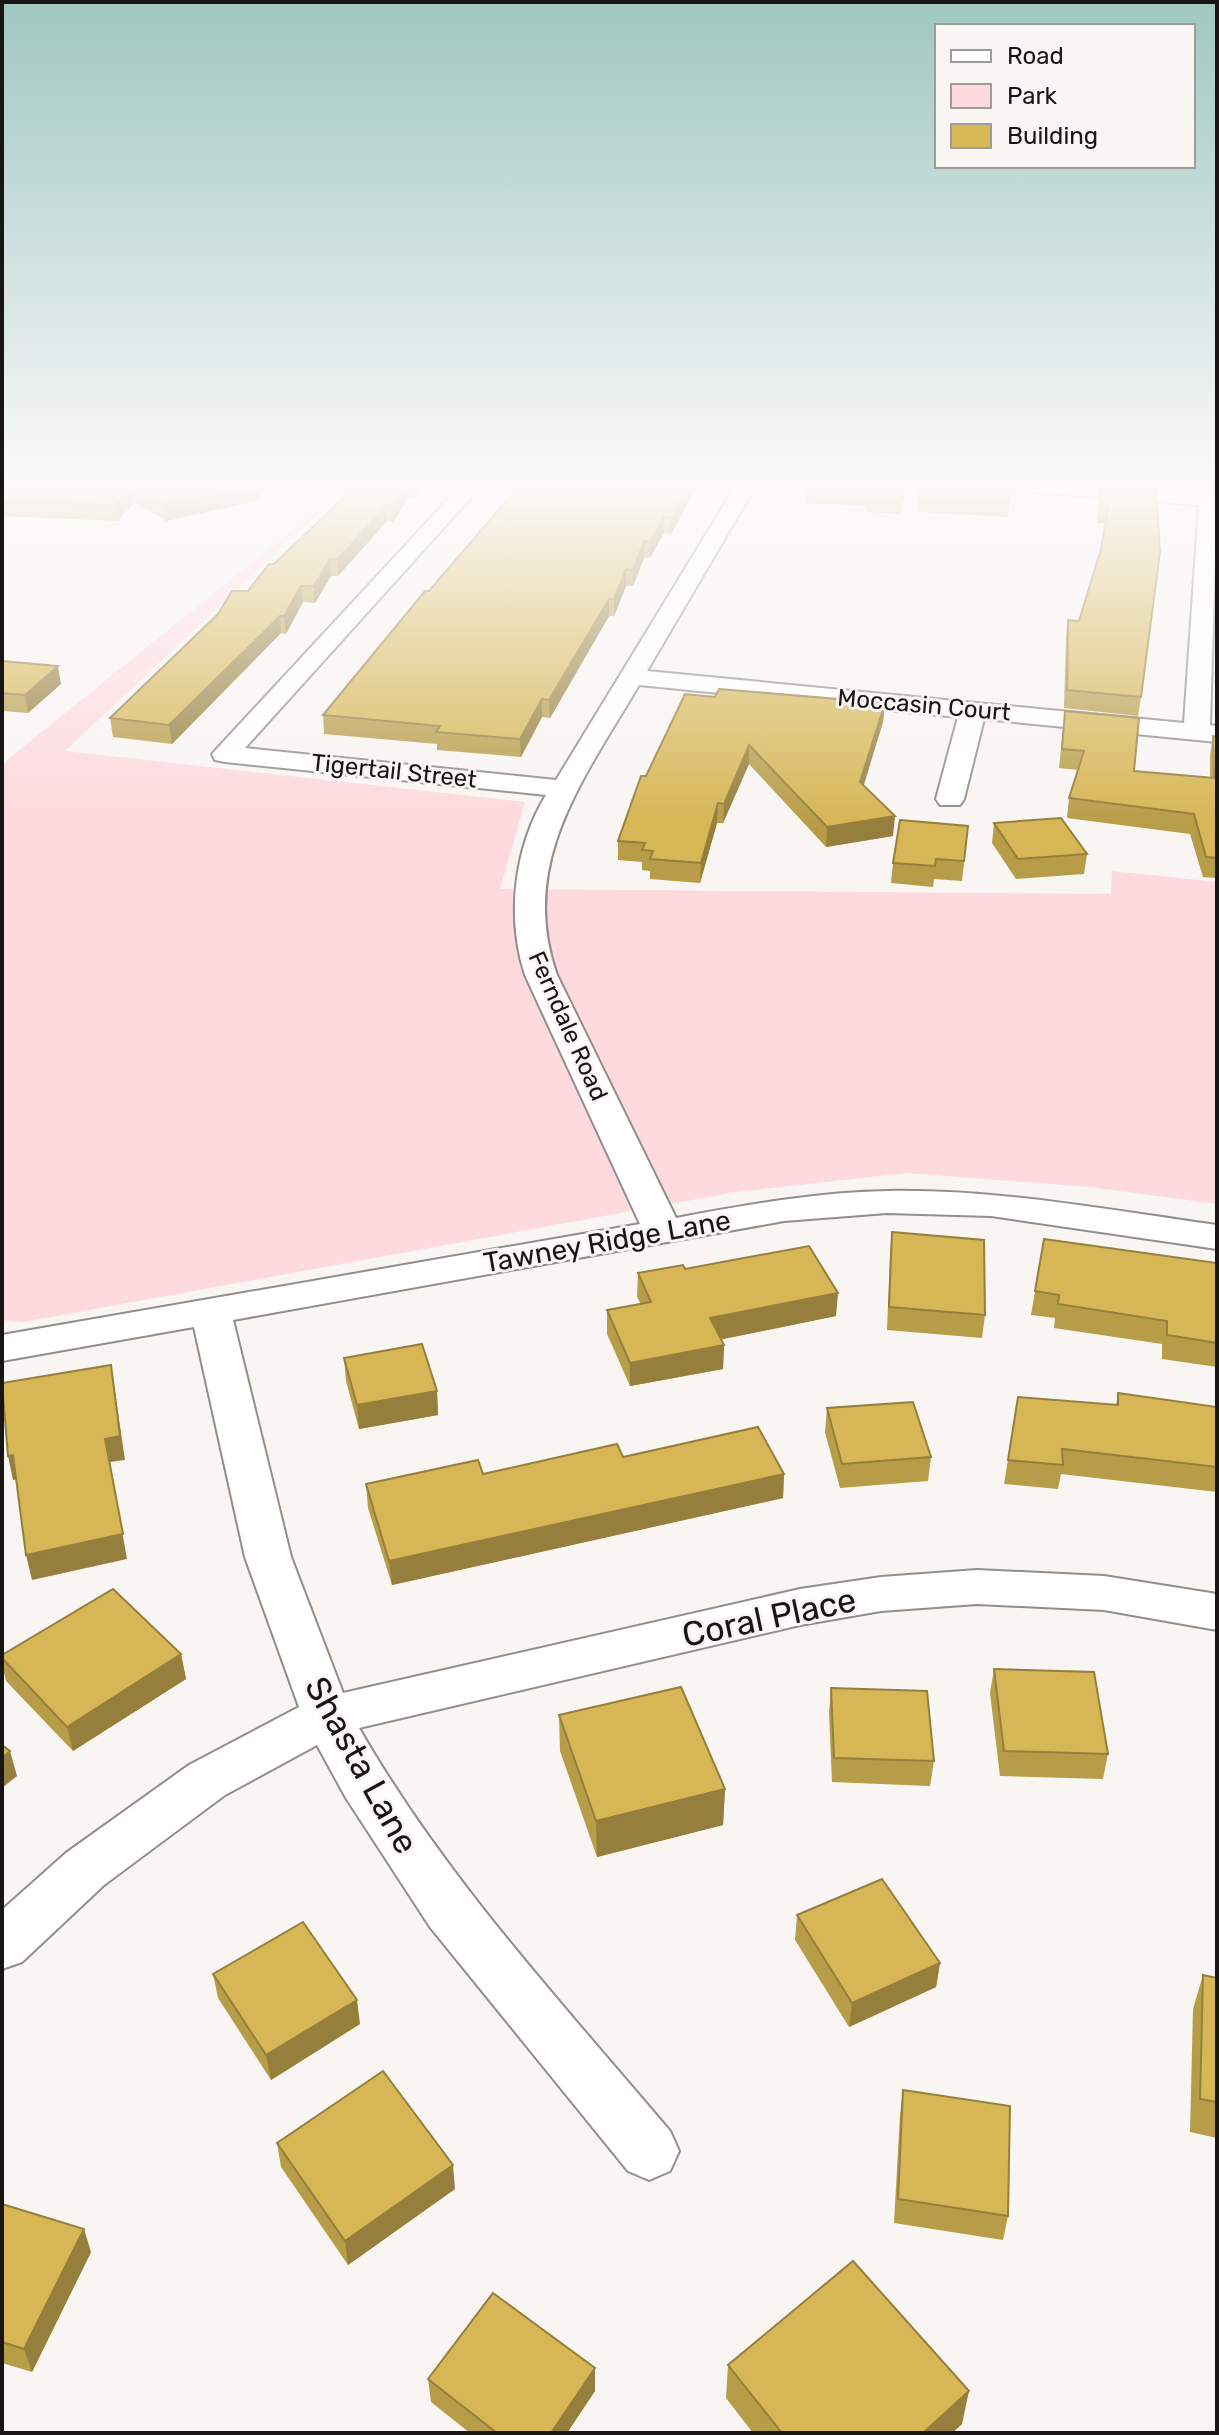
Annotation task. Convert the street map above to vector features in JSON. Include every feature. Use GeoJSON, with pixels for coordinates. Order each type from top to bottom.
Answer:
{"type":"FeatureCollection","features":[{"type":"Feature","properties":{"kind":"street","name":"Tigertail Street"},"geometry":{"type":"LineString","coordinates":[[371,596],[225,754],[564,789]]}},
{"type":"Feature","properties":{"kind":"street","name":"Ferndale Road"},"geometry":{"type":"LineString","coordinates":[[663,1231],[541,975],[531,946],[532,879],[548,816],[680,596]]}},
{"type":"Feature","properties":{"kind":"street"},"geometry":{"type":"LineString","coordinates":[[1207,733],[1210,607]]}},
{"type":"Feature","properties":{"kind":"street","name":"Moccasin Court"},"geometry":{"type":"LineString","coordinates":[[631,677],[1207,733]]}},
{"type":"Feature","properties":{"kind":"street"},"geometry":{"type":"LineString","coordinates":[[950,799],[973,710]]}},
{"type":"Feature","properties":{"kind":"street","name":"Tawney Ridge Lane"},"geometry":{"type":"LineString","coordinates":[[2,1348],[784,1210],[887,1202],[991,1205],[1217,1237]]}},
{"type":"Feature","properties":{"kind":"street","name":"Shasta Lane"},"geometry":{"type":"LineString","coordinates":[[210,1310],[268,1557],[327,1716],[364,1783],[449,1910],[649,2151]]}},
{"type":"Feature","properties":{"kind":"street","name":"Coral Place"},"geometry":{"type":"LineString","coordinates":[[2,1945],[85,1869],[207,1780],[327,1716],[800,1607],[881,1594],[977,1587],[1104,1593],[1217,1612]]}},
{"type":"Feature","properties":{"kind":"green space"},"geometry":{"type":"Polygon","coordinates":[[[211,596],[231,596],[65,751],[525,802],[500,889],[1111,894],[1112,871],[1217,882],[1217,1204],[1090,1187],[907,1173],[736,1192],[23,1322],[2,1320],[2,764],[211,596]]]}},
{"type":"Feature","properties":{"kind":"building"},"geometry":{"type":"Polygon","coordinates":[[[229,596],[296,596],[284,616],[280,616],[169,725],[110,718],[218,614],[229,596]]]}},
{"type":"Feature","properties":{"kind":"building"},"geometry":{"type":"Polygon","coordinates":[[[421,596],[615,596],[609,599],[549,700],[542,699],[520,739],[436,732],[440,726],[323,715],[421,596]]]}},
{"type":"Feature","properties":{"kind":"building"},"geometry":{"type":"Polygon","coordinates":[[[1087,596],[1154,596],[1141,697],[1067,690],[1068,620],[1079,621],[1087,596]]]}},
{"type":"Feature","properties":{"kind":"building"},"geometry":{"type":"Polygon","coordinates":[[[2,661],[58,666],[25,695],[2,693],[2,661]]]}},
{"type":"Feature","properties":{"kind":"building"},"geometry":{"type":"Polygon","coordinates":[[[719,689],[885,703],[860,782],[895,816],[827,827],[749,745],[724,804],[718,803],[701,863],[650,859],[653,851],[642,850],[645,843],[618,841],[641,776],[646,776],[685,694],[715,697],[719,689]]]}},
{"type":"Feature","properties":{"kind":"building"},"geometry":{"type":"Polygon","coordinates":[[[1065,711],[1139,718],[1134,771],[1214,778],[1213,736],[1217,737],[1217,858],[1206,857],[1194,814],[1069,798],[1084,751],[1062,749],[1065,711]]]}},
{"type":"Feature","properties":{"kind":"building"},"geometry":{"type":"Polygon","coordinates":[[[1061,818],[1087,854],[1018,859],[994,823],[1061,818]]]}},
{"type":"Feature","properties":{"kind":"building"},"geometry":{"type":"Polygon","coordinates":[[[900,820],[968,826],[964,861],[936,859],[935,866],[893,863],[900,820]]]}},
{"type":"Feature","properties":{"kind":"building"},"geometry":{"type":"Polygon","coordinates":[[[892,1232],[984,1240],[985,1315],[889,1307],[892,1232]]]}},
{"type":"Feature","properties":{"kind":"building"},"geometry":{"type":"Polygon","coordinates":[[[1044,1239],[1217,1263],[1217,1343],[1167,1335],[1167,1321],[1058,1304],[1059,1295],[1035,1291],[1044,1239]]]}},
{"type":"Feature","properties":{"kind":"building"},"geometry":{"type":"Polygon","coordinates":[[[809,1246],[838,1293],[710,1318],[724,1345],[630,1363],[607,1310],[651,1302],[638,1273],[683,1265],[685,1269],[809,1246]]]}},
{"type":"Feature","properties":{"kind":"building"},"geometry":{"type":"Polygon","coordinates":[[[422,1344],[437,1391],[357,1405],[344,1358],[422,1344]]]}},
{"type":"Feature","properties":{"kind":"building"},"geometry":{"type":"Polygon","coordinates":[[[111,1365],[120,1436],[105,1439],[123,1534],[26,1555],[13,1455],[8,1456],[2,1383],[111,1365]]]}},
{"type":"Feature","properties":{"kind":"building"},"geometry":{"type":"Polygon","coordinates":[[[1118,1393],[1217,1407],[1217,1467],[1062,1449],[1063,1465],[1008,1460],[1018,1397],[1118,1405],[1118,1393]]]}},
{"type":"Feature","properties":{"kind":"building"},"geometry":{"type":"Polygon","coordinates":[[[913,1402],[931,1457],[842,1464],[827,1408],[913,1402]]]}},
{"type":"Feature","properties":{"kind":"building"},"geometry":{"type":"Polygon","coordinates":[[[758,1427],[784,1474],[389,1561],[366,1484],[478,1460],[483,1474],[617,1444],[623,1457],[758,1427]]]}},
{"type":"Feature","properties":{"kind":"building"},"geometry":{"type":"Polygon","coordinates":[[[113,1589],[181,1654],[67,1727],[2,1655],[113,1589]]]}},
{"type":"Feature","properties":{"kind":"building"},"geometry":{"type":"Polygon","coordinates":[[[994,1669],[1094,1672],[1108,1754],[1004,1751],[994,1669]]]}},
{"type":"Feature","properties":{"kind":"building"},"geometry":{"type":"Polygon","coordinates":[[[681,1687],[725,1789],[596,1821],[559,1715],[681,1687]]]}},
{"type":"Feature","properties":{"kind":"building"},"geometry":{"type":"Polygon","coordinates":[[[831,1688],[927,1691],[934,1761],[834,1758],[831,1688]]]}},
{"type":"Feature","properties":{"kind":"building"},"geometry":{"type":"Polygon","coordinates":[[[2,1745],[10,1751],[2,1758],[2,1745]]]}},
{"type":"Feature","properties":{"kind":"building"},"geometry":{"type":"Polygon","coordinates":[[[882,1879],[940,1963],[852,2003],[797,1915],[882,1879]]]}},
{"type":"Feature","properties":{"kind":"building"},"geometry":{"type":"Polygon","coordinates":[[[303,1922],[357,2000],[266,2055],[213,1974],[303,1922]]]}},
{"type":"Feature","properties":{"kind":"building"},"geometry":{"type":"Polygon","coordinates":[[[1203,1975],[1217,1978],[1217,2102],[1200,2099],[1203,1975]]]}},
{"type":"Feature","properties":{"kind":"building"},"geometry":{"type":"Polygon","coordinates":[[[383,2071],[453,2165],[345,2241],[277,2143],[383,2071]]]}},
{"type":"Feature","properties":{"kind":"building"},"geometry":{"type":"Polygon","coordinates":[[[903,2090],[1010,2106],[1008,2216],[898,2199],[903,2090]]]}},
{"type":"Feature","properties":{"kind":"building"},"geometry":{"type":"Polygon","coordinates":[[[2,2204],[84,2229],[24,2349],[2,2342],[2,2204]]]}},
{"type":"Feature","properties":{"kind":"building"},"geometry":{"type":"Polygon","coordinates":[[[853,2261],[969,2391],[923,2433],[782,2433],[728,2365],[853,2261]]]}},
{"type":"Feature","properties":{"kind":"building"},"geometry":{"type":"Polygon","coordinates":[[[493,2293],[595,2368],[551,2433],[497,2433],[428,2379],[493,2293]]]}}]}
